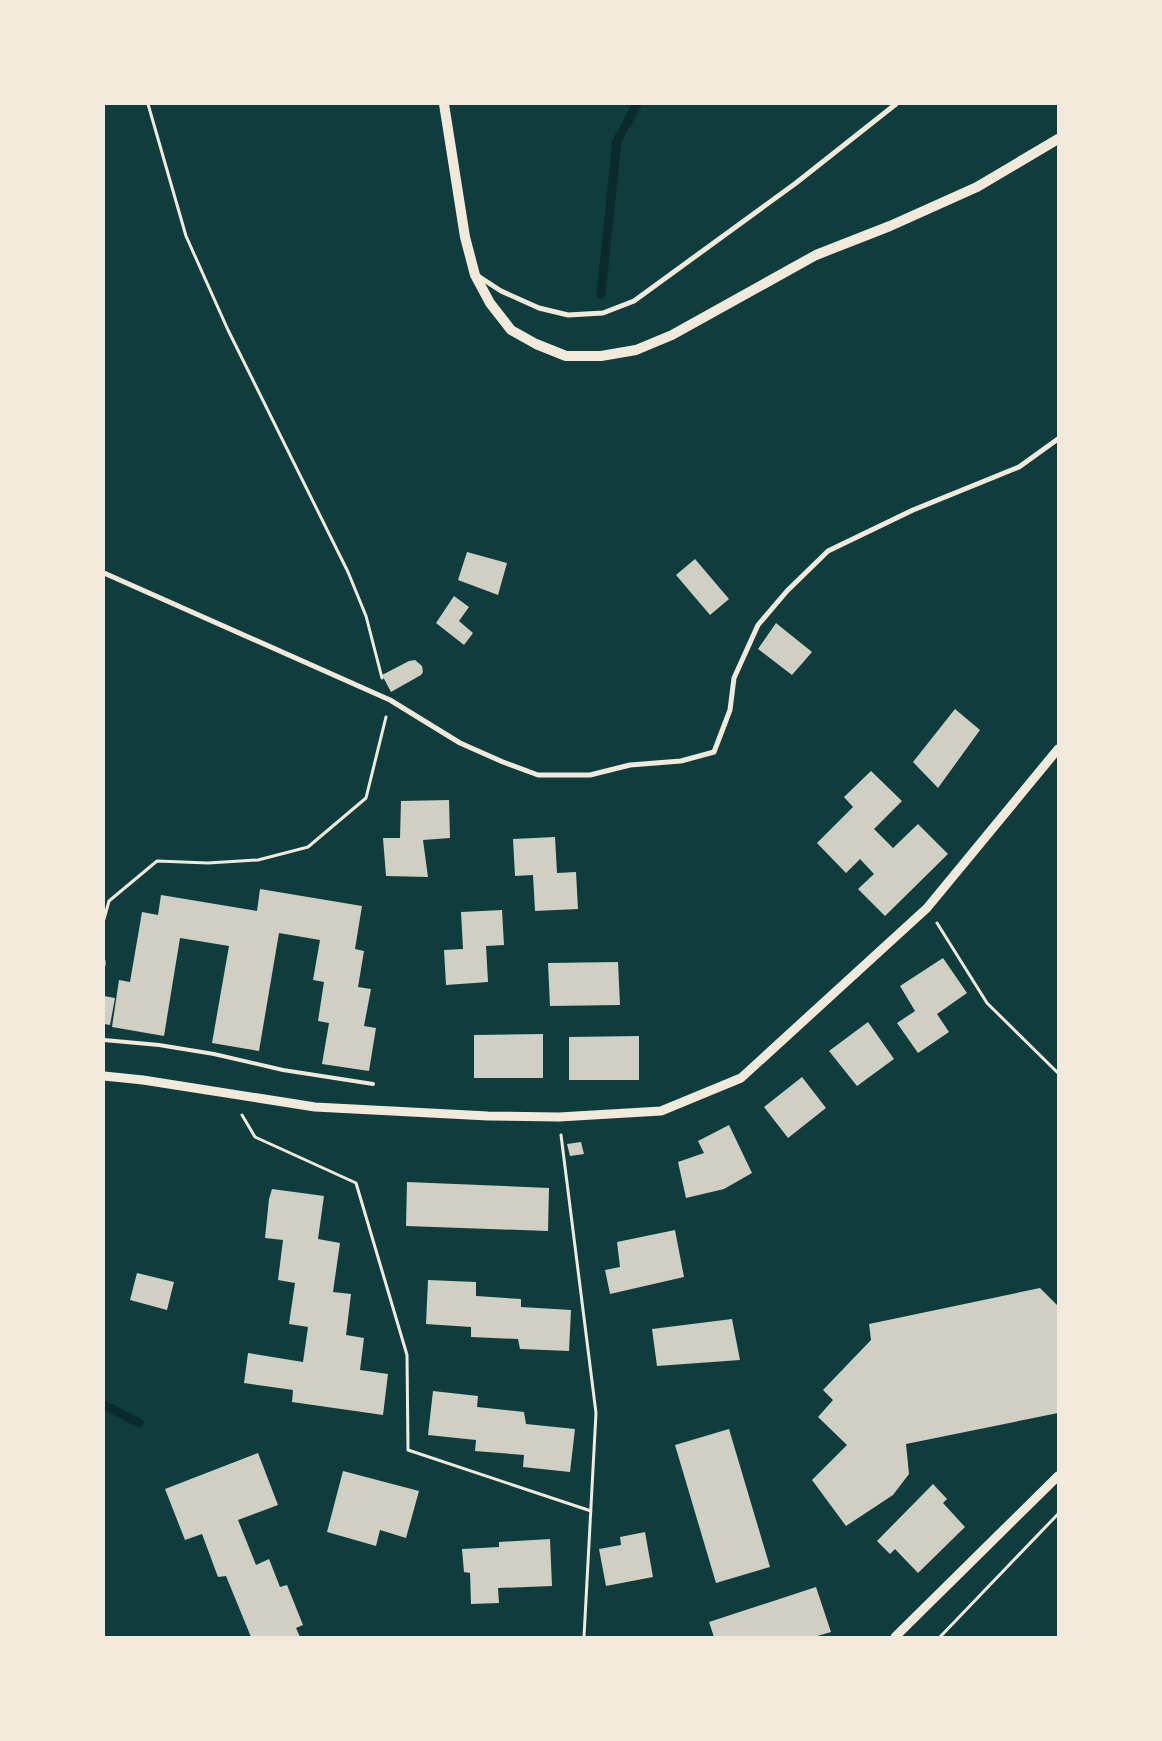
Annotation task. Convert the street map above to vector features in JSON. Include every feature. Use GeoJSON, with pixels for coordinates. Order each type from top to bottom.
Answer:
{"type":"FeatureCollection","features":[{"type":"Feature","properties":{"kind":"main road"},"geometry":{"type":"LineString","coordinates":[[444,104],[465,236],[475,274],[490,303],[511,330],[536,344],[566,356],[601,356],[636,350],[672,335],[816,255],[890,226],[977,187],[1058,139]]}},
{"type":"Feature","properties":{"kind":"street"},"geometry":{"type":"LineString","coordinates":[[475,274],[501,291],[539,308],[568,315],[603,313],[634,301],[796,183],[896,104]]}},
{"type":"Feature","properties":{"kind":"street"},"geometry":{"type":"LineString","coordinates":[[104,573],[390,700],[460,742],[503,762],[538,775],[590,775],[630,765],[681,761],[714,752],[730,710],[734,678],[758,625],[787,591],[828,551],[913,510],[1019,467],[1058,439]]}},
{"type":"Feature","properties":{"kind":"street"},"geometry":{"type":"LineString","coordinates":[[104,1076],[143,1080],[315,1107],[559,1118],[661,1111],[741,1078],[927,908],[1058,749]]}},
{"type":"Feature","properties":{"kind":"street"},"geometry":{"type":"LineString","coordinates":[[895,1637],[1058,1476]]}},
{"type":"Feature","properties":{"kind":"lane"},"geometry":{"type":"LineString","coordinates":[[104,1040],[159,1045],[214,1054],[283,1070],[373,1084]]}},
{"type":"Feature","properties":{"kind":"path"},"geometry":{"type":"LineString","coordinates":[[104,919],[110,901],[157,861],[208,863],[258,860],[308,847],[366,798],[390,700],[378,664],[366,616],[348,572],[228,330],[186,236],[148,104]]}},
{"type":"Feature","properties":{"kind":"path"},"geometry":{"type":"LineString","coordinates":[[927,908],[987,1003],[1058,1073]]}},
{"type":"Feature","properties":{"kind":"path"},"geometry":{"type":"LineString","coordinates":[[104,961],[104,966]]}},
{"type":"Feature","properties":{"kind":"path"},"geometry":{"type":"LineString","coordinates":[[229,1093],[255,1137],[356,1183],[407,1355],[408,1450],[591,1511]]}},
{"type":"Feature","properties":{"kind":"path"},"geometry":{"type":"LineString","coordinates":[[559,1118],[596,1413],[584,1637]]}},
{"type":"Feature","properties":{"kind":"path"},"geometry":{"type":"LineString","coordinates":[[940,1637],[1058,1514]]}},
{"type":"Feature","properties":{"kind":"building"},"geometry":{"type":"Polygon","coordinates":[[[467,552],[507,563],[498,595],[458,580],[467,552]]]}},
{"type":"Feature","properties":{"kind":"building"},"geometry":{"type":"Polygon","coordinates":[[[695,559],[729,599],[710,615],[676,575],[695,559]]]}},
{"type":"Feature","properties":{"kind":"building"},"geometry":{"type":"Polygon","coordinates":[[[454,596],[469,607],[459,621],[473,633],[464,645],[436,623],[454,596]]]}},
{"type":"Feature","properties":{"kind":"building"},"geometry":{"type":"Polygon","coordinates":[[[776,623],[812,652],[792,675],[758,649],[776,623]]]}},
{"type":"Feature","properties":{"kind":"building"},"geometry":{"type":"Polygon","coordinates":[[[415,660],[422,666],[423,672],[421,675],[391,692],[382,675],[409,661],[415,660]]]}},
{"type":"Feature","properties":{"kind":"building"},"geometry":{"type":"Polygon","coordinates":[[[955,709],[980,730],[938,788],[913,762],[955,709]]]}},
{"type":"Feature","properties":{"kind":"building"},"geometry":{"type":"Polygon","coordinates":[[[871,771],[902,801],[874,829],[893,848],[918,824],[948,854],[885,916],[858,889],[874,874],[860,859],[846,873],[817,843],[853,807],[844,797],[871,771]]]}},
{"type":"Feature","properties":{"kind":"building"},"geometry":{"type":"Polygon","coordinates":[[[449,800],[450,838],[423,840],[428,877],[386,876],[383,838],[400,838],[401,801],[449,800]]]}},
{"type":"Feature","properties":{"kind":"building"},"geometry":{"type":"Polygon","coordinates":[[[555,837],[557,873],[576,872],[578,909],[535,911],[533,875],[515,876],[513,839],[555,837]]]}},
{"type":"Feature","properties":{"kind":"building"},"geometry":{"type":"Polygon","coordinates":[[[260,889],[362,906],[355,949],[364,951],[358,987],[371,989],[364,1026],[376,1028],[369,1071],[322,1064],[329,1023],[318,1021],[324,982],[313,980],[320,940],[279,933],[259,1051],[212,1043],[229,946],[180,938],[164,1036],[112,1027],[119,980],[130,982],[142,912],[158,915],[161,895],[257,911],[260,889]]]}},
{"type":"Feature","properties":{"kind":"building"},"geometry":{"type":"Polygon","coordinates":[[[502,910],[504,945],[486,946],[488,982],[446,985],[444,950],[463,949],[461,912],[502,910]]]}},
{"type":"Feature","properties":{"kind":"building"},"geometry":{"type":"Polygon","coordinates":[[[943,958],[967,993],[937,1014],[949,1032],[918,1053],[897,1023],[915,1011],[900,986],[943,958]]]}},
{"type":"Feature","properties":{"kind":"building"},"geometry":{"type":"Polygon","coordinates":[[[618,962],[620,1005],[550,1006],[548,963],[618,962]]]}},
{"type":"Feature","properties":{"kind":"building"},"geometry":{"type":"Polygon","coordinates":[[[104,996],[115,998],[110,1025],[104,1024],[104,996]]]}},
{"type":"Feature","properties":{"kind":"building"},"geometry":{"type":"Polygon","coordinates":[[[868,1022],[894,1059],[857,1086],[829,1051],[868,1022]]]}},
{"type":"Feature","properties":{"kind":"building"},"geometry":{"type":"Polygon","coordinates":[[[543,1034],[543,1078],[474,1078],[474,1035],[543,1034]]]}},
{"type":"Feature","properties":{"kind":"building"},"geometry":{"type":"Polygon","coordinates":[[[639,1036],[639,1080],[569,1080],[569,1037],[639,1036]]]}},
{"type":"Feature","properties":{"kind":"building"},"geometry":{"type":"Polygon","coordinates":[[[802,1077],[826,1108],[788,1138],[764,1107],[802,1077]]]}},
{"type":"Feature","properties":{"kind":"building"},"geometry":{"type":"Polygon","coordinates":[[[729,1125],[752,1173],[724,1189],[686,1198],[678,1162],[704,1153],[698,1141],[729,1125]]]}},
{"type":"Feature","properties":{"kind":"building"},"geometry":{"type":"Polygon","coordinates":[[[581,1142],[584,1154],[570,1156],[567,1144],[581,1142]]]}},
{"type":"Feature","properties":{"kind":"building"},"geometry":{"type":"Polygon","coordinates":[[[407,1182],[549,1188],[548,1231],[406,1226],[407,1182]]]}},
{"type":"Feature","properties":{"kind":"building"},"geometry":{"type":"Polygon","coordinates":[[[272,1189],[324,1196],[318,1239],[340,1243],[333,1292],[351,1294],[346,1335],[364,1338],[360,1370],[388,1374],[383,1415],[292,1402],[293,1390],[244,1383],[248,1353],[303,1362],[308,1327],[289,1324],[295,1283],[278,1280],[283,1240],[265,1238],[269,1199],[272,1189]]]}},
{"type":"Feature","properties":{"kind":"building"},"geometry":{"type":"Polygon","coordinates":[[[675,1230],[684,1277],[610,1294],[605,1270],[620,1267],[617,1242],[675,1230]]]}},
{"type":"Feature","properties":{"kind":"building"},"geometry":{"type":"Polygon","coordinates":[[[137,1273],[174,1282],[167,1310],[130,1300],[137,1273]]]}},
{"type":"Feature","properties":{"kind":"building"},"geometry":{"type":"Polygon","coordinates":[[[428,1280],[476,1282],[476,1296],[521,1299],[521,1307],[571,1310],[569,1351],[520,1349],[518,1339],[471,1337],[471,1327],[426,1324],[428,1280]]]}},
{"type":"Feature","properties":{"kind":"building"},"geometry":{"type":"Polygon","coordinates":[[[1040,1288],[1058,1306],[1058,1413],[906,1444],[909,1474],[893,1495],[846,1526],[812,1480],[847,1445],[818,1417],[833,1400],[823,1390],[871,1340],[869,1324],[1040,1288]]]}},
{"type":"Feature","properties":{"kind":"building"},"geometry":{"type":"Polygon","coordinates":[[[732,1319],[740,1360],[657,1366],[652,1329],[732,1319]]]}},
{"type":"Feature","properties":{"kind":"building"},"geometry":{"type":"Polygon","coordinates":[[[433,1391],[478,1396],[477,1407],[524,1412],[526,1424],[575,1429],[570,1472],[523,1467],[524,1455],[475,1451],[476,1440],[428,1435],[433,1391]]]}},
{"type":"Feature","properties":{"kind":"building"},"geometry":{"type":"Polygon","coordinates":[[[729,1429],[770,1567],[716,1583],[675,1445],[729,1429]]]}},
{"type":"Feature","properties":{"kind":"building"},"geometry":{"type":"Polygon","coordinates":[[[258,1453],[278,1505],[238,1520],[256,1565],[269,1559],[280,1587],[287,1585],[303,1625],[296,1628],[300,1637],[251,1637],[226,1576],[218,1577],[202,1534],[185,1540],[165,1489],[258,1453]]]}},
{"type":"Feature","properties":{"kind":"building"},"geometry":{"type":"Polygon","coordinates":[[[343,1471],[419,1491],[406,1538],[380,1530],[376,1546],[327,1532],[343,1471]]]}},
{"type":"Feature","properties":{"kind":"building"},"geometry":{"type":"Polygon","coordinates":[[[933,1484],[947,1499],[943,1503],[965,1527],[918,1573],[895,1549],[890,1554],[877,1541],[933,1484]]]}},
{"type":"Feature","properties":{"kind":"building"},"geometry":{"type":"Polygon","coordinates":[[[645,1532],[653,1577],[606,1586],[599,1549],[621,1545],[620,1537],[645,1532]]]}},
{"type":"Feature","properties":{"kind":"building"},"geometry":{"type":"Polygon","coordinates":[[[550,1539],[552,1586],[498,1588],[499,1603],[471,1604],[470,1573],[464,1572],[462,1549],[499,1547],[499,1542],[550,1539]]]}},
{"type":"Feature","properties":{"kind":"building"},"geometry":{"type":"Polygon","coordinates":[[[816,1587],[831,1632],[814,1637],[714,1637],[709,1622],[816,1587]]]}},
{"type":"Feature","properties":{"kind":"waterway"},"geometry":{"type":"LineString","coordinates":[[601,294],[617,141],[637,104]]}},
{"type":"Feature","properties":{"kind":"waterway"},"geometry":{"type":"LineString","coordinates":[[104,1405],[139,1423]]}}]}
